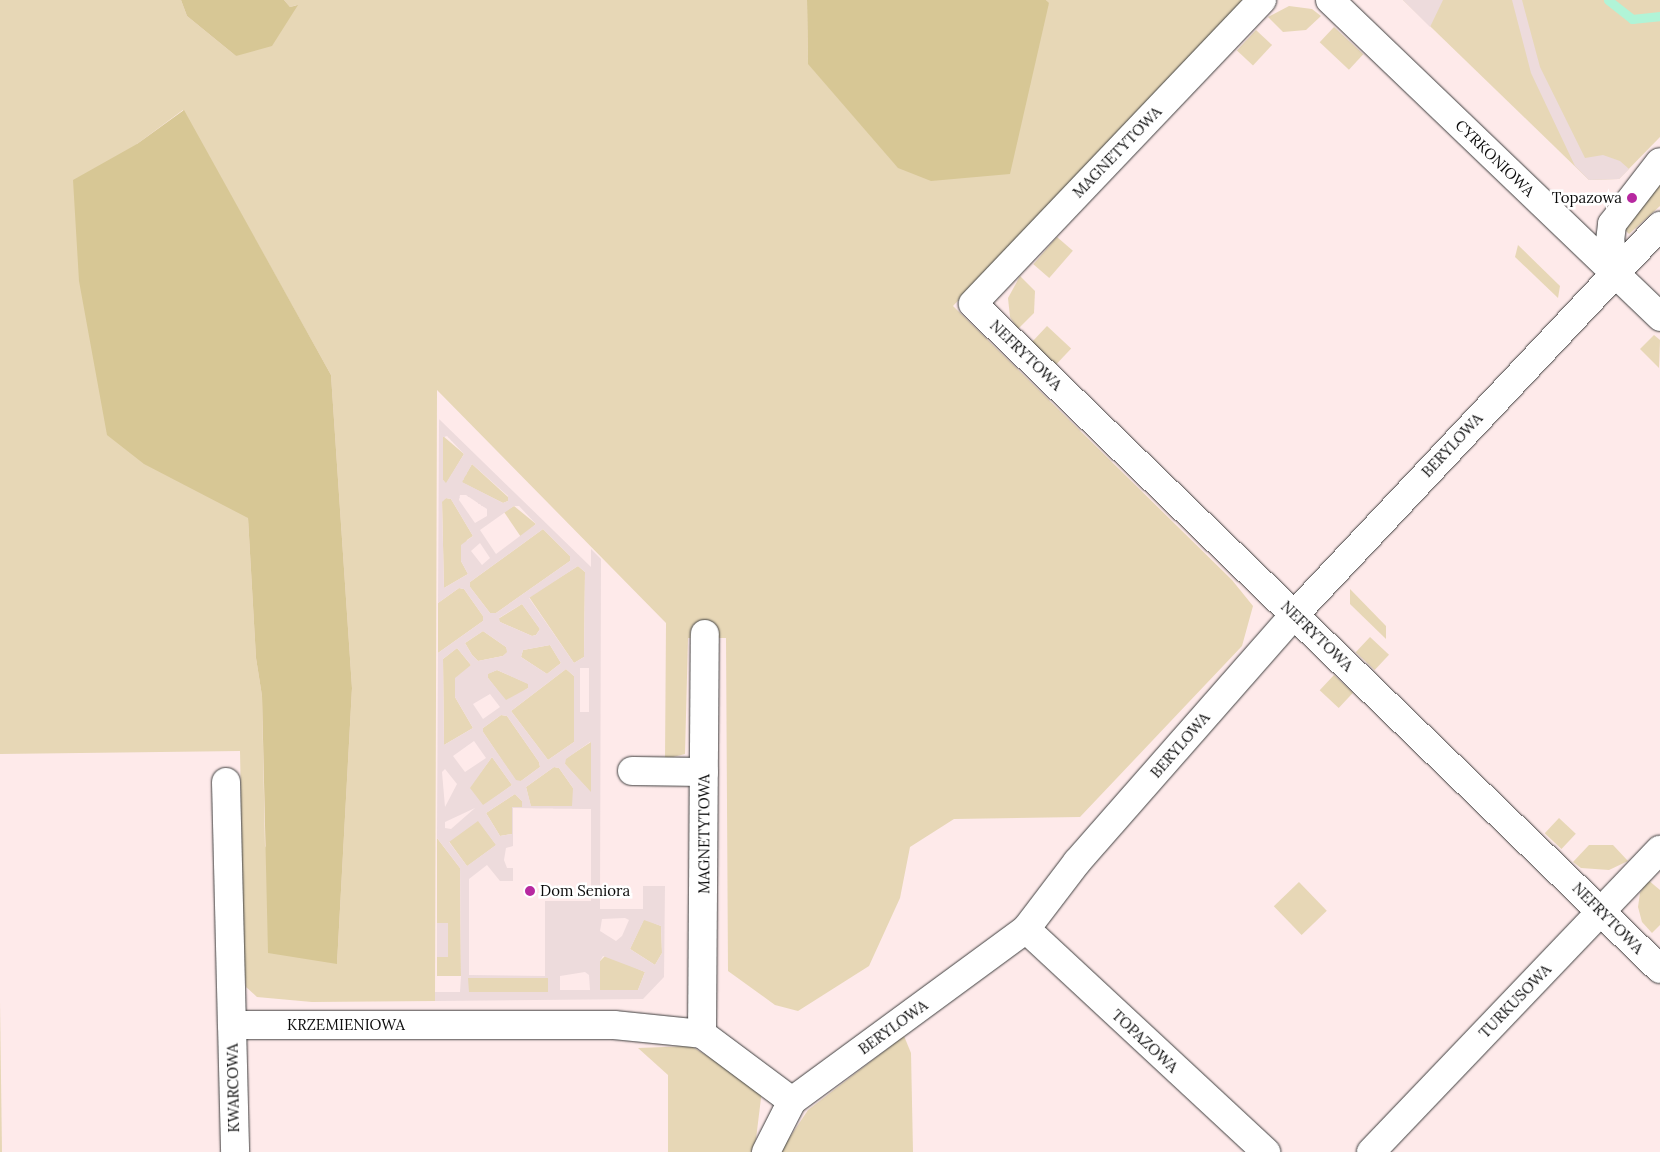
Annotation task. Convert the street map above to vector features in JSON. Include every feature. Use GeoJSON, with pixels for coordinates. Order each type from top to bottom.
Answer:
{"type":"FeatureCollection","features":[{"type":"Feature","properties":{"kind":"street","name":"MAGNETYTOWA"},"geometry":{"type":"LineString","coordinates":[[973,304],[1262,0]]}},
{"type":"Feature","properties":{"kind":"street","name":"CYRKONIOWA"},"geometry":{"type":"LineString","coordinates":[[1330,0],[1660,317]]}},
{"type":"Feature","properties":{"kind":"street"},"geometry":{"type":"LineString","coordinates":[[1616,274],[1610,241],[1612,224],[1660,162]]}},
{"type":"Feature","properties":{"kind":"street","name":"BERYLOWA"},"geometry":{"type":"LineString","coordinates":[[792,1101],[1026,929],[1077,862],[1295,614],[1660,226]]}},
{"type":"Feature","properties":{"kind":"street","name":"NEFRYTOWA"},"geometry":{"type":"LineString","coordinates":[[973,304],[1660,969]]}},
{"type":"Feature","properties":{"kind":"street","name":"MAGNETYTOWA"},"geometry":{"type":"LineString","coordinates":[[702,1034],[705,634]]}},
{"type":"Feature","properties":{"kind":"street"},"geometry":{"type":"LineString","coordinates":[[632,771],[704,772]]}},
{"type":"Feature","properties":{"kind":"street"},"geometry":{"type":"LineString","coordinates":[[226,782],[232,1025]]}},
{"type":"Feature","properties":{"kind":"street","name":"TURKUSOWA"},"geometry":{"type":"LineString","coordinates":[[1371,1152],[1660,850]]}},
{"type":"Feature","properties":{"kind":"street","name":"TOPAZOWA"},"geometry":{"type":"LineString","coordinates":[[1026,929],[1266,1152]]}},
{"type":"Feature","properties":{"kind":"street","name":"KRZEMIENIOWA"},"geometry":{"type":"LineString","coordinates":[[232,1025],[614,1025],[702,1034]]}},
{"type":"Feature","properties":{"kind":"street","name":"KWARCOWA"},"geometry":{"type":"LineString","coordinates":[[232,1025],[235,1152]]}},
{"type":"Feature","properties":{"kind":"street"},"geometry":{"type":"LineString","coordinates":[[702,1034],[792,1101],[766,1152]]}},
{"type":"Feature","properties":{"kind":"shaded area"},"geometry":{"type":"Polygon","coordinates":[[[0,0],[181,0],[187,16],[236,56],[297,5],[290,7],[284,0],[807,0],[808,64],[1049,4],[1046,0],[1243,0],[953,306],[1232,580],[1253,606],[1242,646],[1080,817],[954,819],[910,847],[900,898],[869,966],[798,1011],[775,1005],[728,971],[726,638],[688,638],[685,754],[665,759],[666,623],[437,390],[435,1001],[312,1002],[257,997],[246,987],[240,751],[0,754],[0,0]],[[183,110],[137,144],[248,518],[256,658],[262,696],[265,846],[337,964],[352,688],[331,375],[183,110]]]}},
{"type":"Feature","properties":{"kind":"shaded area"},"geometry":{"type":"Polygon","coordinates":[[[181,0],[284,0],[290,7],[298,5],[272,46],[236,56],[187,16],[181,0]]]}},
{"type":"Feature","properties":{"kind":"shaded area"},"geometry":{"type":"Polygon","coordinates":[[[807,0],[1046,0],[1049,3],[1010,174],[931,181],[898,168],[808,64],[807,0]]]}},
{"type":"Feature","properties":{"kind":"shaded area"},"geometry":{"type":"Polygon","coordinates":[[[1403,0],[1660,0],[1660,137],[1619,179],[1589,180],[1403,0]]]}},
{"type":"Feature","properties":{"kind":"shaded area"},"geometry":{"type":"Polygon","coordinates":[[[1403,0],[1443,0],[1430,27],[1403,0]]]}},
{"type":"Feature","properties":{"kind":"shaded area"},"geometry":{"type":"Polygon","coordinates":[[[1512,0],[1522,0],[1540,67],[1585,158],[1603,155],[1620,161],[1629,169],[1619,179],[1589,180],[1575,166],[1531,73],[1512,0]]]}},
{"type":"Feature","properties":{"kind":"shaded area"},"geometry":{"type":"Polygon","coordinates":[[[1289,6],[1312,9],[1321,16],[1306,30],[1283,32],[1268,17],[1289,6]]]}},
{"type":"Feature","properties":{"kind":"shaded area"},"geometry":{"type":"Polygon","coordinates":[[[1334,27],[1363,54],[1349,70],[1320,42],[1334,27]]]}},
{"type":"Feature","properties":{"kind":"shaded area"},"geometry":{"type":"Polygon","coordinates":[[[1256,30],[1272,45],[1253,65],[1237,50],[1256,30]]]}},
{"type":"Feature","properties":{"kind":"shaded area"},"geometry":{"type":"Polygon","coordinates":[[[184,110],[331,375],[352,688],[337,964],[268,953],[262,696],[256,658],[248,518],[144,464],[107,435],[79,281],[73,180],[137,144],[184,110]]]}},
{"type":"Feature","properties":{"kind":"shaded area"},"geometry":{"type":"Polygon","coordinates":[[[1660,177],[1660,206],[1629,234],[1624,229],[1660,177]]]}},
{"type":"Feature","properties":{"kind":"shaded area"},"geometry":{"type":"Polygon","coordinates":[[[1057,237],[1073,251],[1049,278],[1033,264],[1057,237]]]}},
{"type":"Feature","properties":{"kind":"shaded area"},"geometry":{"type":"Polygon","coordinates":[[[1518,245],[1560,286],[1558,298],[1515,257],[1518,245]]]}},
{"type":"Feature","properties":{"kind":"shaded area"},"geometry":{"type":"Polygon","coordinates":[[[1020,276],[1035,291],[1034,313],[1018,329],[1010,317],[1008,298],[1020,276]]]}},
{"type":"Feature","properties":{"kind":"shaded area"},"geometry":{"type":"Polygon","coordinates":[[[1047,326],[1071,349],[1056,365],[1032,342],[1047,326]]]}},
{"type":"Feature","properties":{"kind":"shaded area"},"geometry":{"type":"Polygon","coordinates":[[[1654,335],[1660,340],[1659,368],[1640,349],[1654,335]]]}},
{"type":"Feature","properties":{"kind":"shaded area"},"geometry":{"type":"Polygon","coordinates":[[[439,419],[591,567],[591,549],[601,559],[600,909],[643,909],[643,886],[665,886],[664,977],[643,999],[435,1001],[435,992],[460,992],[461,976],[460,868],[437,838],[438,653],[483,621],[483,616],[464,589],[459,588],[438,603],[439,419]],[[447,436],[443,437],[443,480],[446,483],[464,454],[447,436]],[[472,464],[462,482],[503,503],[508,501],[508,496],[472,464]],[[460,495],[459,500],[475,523],[487,516],[487,509],[466,495],[460,495]],[[446,498],[442,502],[444,588],[468,574],[461,561],[461,545],[473,536],[451,499],[446,498]],[[514,506],[480,530],[496,554],[536,524],[519,506],[514,506]],[[543,529],[470,582],[470,587],[490,613],[496,613],[570,561],[570,556],[543,529]],[[480,543],[471,551],[482,565],[490,558],[480,543]],[[578,566],[529,598],[574,663],[584,657],[585,572],[578,566]],[[522,604],[499,618],[500,622],[532,636],[536,635],[540,629],[522,604]],[[483,631],[465,643],[478,661],[503,656],[507,652],[506,647],[483,631]],[[550,645],[523,650],[521,657],[547,674],[561,663],[550,645]],[[457,648],[443,659],[444,745],[473,728],[455,697],[455,678],[471,665],[457,648]],[[580,668],[580,712],[589,712],[589,668],[580,668]],[[566,669],[511,711],[548,760],[574,742],[574,676],[566,669]],[[497,670],[488,674],[488,678],[506,700],[528,688],[528,684],[497,670]],[[490,694],[473,704],[483,719],[500,707],[490,694]],[[501,715],[483,728],[483,732],[516,780],[521,781],[540,767],[539,762],[507,716],[501,715]],[[474,741],[453,756],[465,772],[486,758],[474,741]],[[591,742],[566,759],[565,764],[591,792],[591,742]],[[492,757],[470,788],[483,805],[512,785],[492,757]],[[554,767],[526,787],[531,806],[572,806],[573,788],[559,768],[554,767]],[[445,769],[442,772],[445,807],[457,784],[445,769]],[[515,794],[486,813],[500,836],[512,834],[512,807],[522,807],[522,801],[515,794]],[[475,808],[445,822],[445,828],[451,829],[475,808]],[[513,808],[513,846],[506,848],[504,860],[507,868],[513,868],[513,881],[500,881],[487,865],[469,879],[469,975],[545,976],[545,901],[591,901],[591,809],[513,808]],[[478,821],[449,842],[467,866],[496,845],[478,821]],[[625,918],[602,919],[600,931],[616,941],[622,936],[629,920],[625,918]],[[644,920],[630,949],[655,965],[662,953],[661,926],[644,920]],[[603,956],[600,961],[600,990],[638,990],[645,972],[603,956]],[[585,972],[560,976],[560,990],[590,990],[589,975],[585,972]],[[468,978],[469,992],[548,992],[548,978],[468,978]]]}},
{"type":"Feature","properties":{"kind":"shaded area"},"geometry":{"type":"Polygon","coordinates":[[[443,436],[464,454],[446,484],[443,480],[443,436]]]}},
{"type":"Feature","properties":{"kind":"shaded area"},"geometry":{"type":"Polygon","coordinates":[[[472,464],[508,497],[508,501],[503,503],[461,482],[472,464]]]}},
{"type":"Feature","properties":{"kind":"shaded area"},"geometry":{"type":"Polygon","coordinates":[[[446,498],[451,499],[473,536],[467,540],[461,561],[468,574],[444,588],[442,501],[446,498]]]}},
{"type":"Feature","properties":{"kind":"shaded area"},"geometry":{"type":"Polygon","coordinates":[[[514,506],[536,524],[521,537],[504,512],[514,506]]]}},
{"type":"Feature","properties":{"kind":"shaded area"},"geometry":{"type":"Polygon","coordinates":[[[543,529],[570,556],[570,561],[496,613],[490,613],[470,587],[470,582],[543,529]]]}},
{"type":"Feature","properties":{"kind":"shaded area"},"geometry":{"type":"Polygon","coordinates":[[[578,566],[585,572],[584,657],[574,663],[529,597],[578,566]]]}},
{"type":"Feature","properties":{"kind":"shaded area"},"geometry":{"type":"Polygon","coordinates":[[[459,588],[464,589],[483,616],[483,621],[438,653],[438,603],[459,588]]]}},
{"type":"Feature","properties":{"kind":"shaded area"},"geometry":{"type":"Polygon","coordinates":[[[1350,589],[1386,626],[1386,639],[1350,604],[1350,589]]]}},
{"type":"Feature","properties":{"kind":"shaded area"},"geometry":{"type":"Polygon","coordinates":[[[522,604],[540,629],[536,635],[532,636],[500,622],[498,619],[522,604]]]}},
{"type":"Feature","properties":{"kind":"shaded area"},"geometry":{"type":"Polygon","coordinates":[[[483,631],[506,647],[508,652],[503,656],[478,661],[465,643],[483,631]]]}},
{"type":"Feature","properties":{"kind":"shaded area"},"geometry":{"type":"Polygon","coordinates":[[[1370,637],[1389,655],[1375,670],[1356,652],[1370,637]]]}},
{"type":"Feature","properties":{"kind":"shaded area"},"geometry":{"type":"Polygon","coordinates":[[[550,645],[561,663],[547,674],[521,657],[523,650],[550,645]]]}},
{"type":"Feature","properties":{"kind":"shaded area"},"geometry":{"type":"Polygon","coordinates":[[[457,648],[471,665],[455,697],[473,728],[444,745],[443,659],[457,648]]]}},
{"type":"Feature","properties":{"kind":"shaded area"},"geometry":{"type":"Polygon","coordinates":[[[566,669],[574,676],[574,742],[548,760],[511,711],[566,669]]]}},
{"type":"Feature","properties":{"kind":"shaded area"},"geometry":{"type":"Polygon","coordinates":[[[497,670],[529,684],[528,688],[508,702],[488,678],[487,674],[497,670]]]}},
{"type":"Feature","properties":{"kind":"shaded area"},"geometry":{"type":"Polygon","coordinates":[[[1334,675],[1353,693],[1339,708],[1320,690],[1334,675]]]}},
{"type":"Feature","properties":{"kind":"shaded area"},"geometry":{"type":"Polygon","coordinates":[[[501,715],[507,716],[539,762],[540,767],[521,781],[516,781],[483,732],[483,728],[501,715]]]}},
{"type":"Feature","properties":{"kind":"shaded area"},"geometry":{"type":"Polygon","coordinates":[[[591,742],[591,793],[565,764],[565,759],[591,742]]]}},
{"type":"Feature","properties":{"kind":"shaded area"},"geometry":{"type":"Polygon","coordinates":[[[492,757],[512,785],[483,806],[469,788],[492,757]]]}},
{"type":"Feature","properties":{"kind":"shaded area"},"geometry":{"type":"Polygon","coordinates":[[[554,767],[559,768],[573,788],[573,807],[531,807],[526,787],[554,767]]]}},
{"type":"Feature","properties":{"kind":"shaded area"},"geometry":{"type":"Polygon","coordinates":[[[515,794],[522,801],[522,807],[512,807],[512,834],[500,836],[486,813],[515,794]]]}},
{"type":"Feature","properties":{"kind":"shaded area"},"geometry":{"type":"Polygon","coordinates":[[[1559,818],[1576,834],[1561,849],[1545,833],[1559,818]]]}},
{"type":"Feature","properties":{"kind":"shaded area"},"geometry":{"type":"Polygon","coordinates":[[[478,820],[496,845],[467,866],[449,841],[478,820]]]}},
{"type":"Feature","properties":{"kind":"shaded area"},"geometry":{"type":"Polygon","coordinates":[[[437,838],[460,868],[461,976],[437,976],[437,957],[447,957],[448,923],[437,923],[437,838]]]}},
{"type":"Feature","properties":{"kind":"shaded area"},"geometry":{"type":"Polygon","coordinates":[[[1589,845],[1613,845],[1628,861],[1609,870],[1581,868],[1573,862],[1589,845]]]}},
{"type":"Feature","properties":{"kind":"shaded area"},"geometry":{"type":"Polygon","coordinates":[[[1648,880],[1660,890],[1660,925],[1652,933],[1642,922],[1638,907],[1640,893],[1648,880]]]}},
{"type":"Feature","properties":{"kind":"shaded area"},"geometry":{"type":"Polygon","coordinates":[[[1299,882],[1327,911],[1302,935],[1274,906],[1299,882]]]}},
{"type":"Feature","properties":{"kind":"shaded area"},"geometry":{"type":"Polygon","coordinates":[[[644,919],[661,926],[662,953],[655,965],[630,949],[644,919]]]}},
{"type":"Feature","properties":{"kind":"shaded area"},"geometry":{"type":"Polygon","coordinates":[[[437,923],[448,923],[448,957],[437,957],[437,923]]]}},
{"type":"Feature","properties":{"kind":"shaded area"},"geometry":{"type":"Polygon","coordinates":[[[606,955],[645,972],[638,990],[600,990],[600,961],[606,955]]]}},
{"type":"Feature","properties":{"kind":"shaded area"},"geometry":{"type":"Polygon","coordinates":[[[468,978],[548,978],[548,992],[468,992],[468,978]]]}},
{"type":"Feature","properties":{"kind":"shaded area"},"geometry":{"type":"Polygon","coordinates":[[[0,1001],[2,1152],[0,1152],[0,1001]]]}},
{"type":"Feature","properties":{"kind":"shaded area"},"geometry":{"type":"Polygon","coordinates":[[[904,1036],[911,1053],[913,1152],[780,1152],[808,1110],[904,1036]]]}},
{"type":"Feature","properties":{"kind":"shaded area"},"geometry":{"type":"Polygon","coordinates":[[[691,1046],[762,1090],[756,1139],[751,1152],[668,1152],[668,1075],[638,1048],[691,1046]]]}},
{"type":"Feature","properties":{"kind":"waterway"},"geometry":{"type":"LineString","coordinates":[[1608,0],[1632,19],[1660,16]]}},
{"type":"Feature","properties":{"kind":"place","name":"Topazowa"},"geometry":{"type":"Point","coordinates":[1632,198]}},
{"type":"Feature","properties":{"kind":"place","name":"Dom Seniora"},"geometry":{"type":"Point","coordinates":[530,891]}}]}
